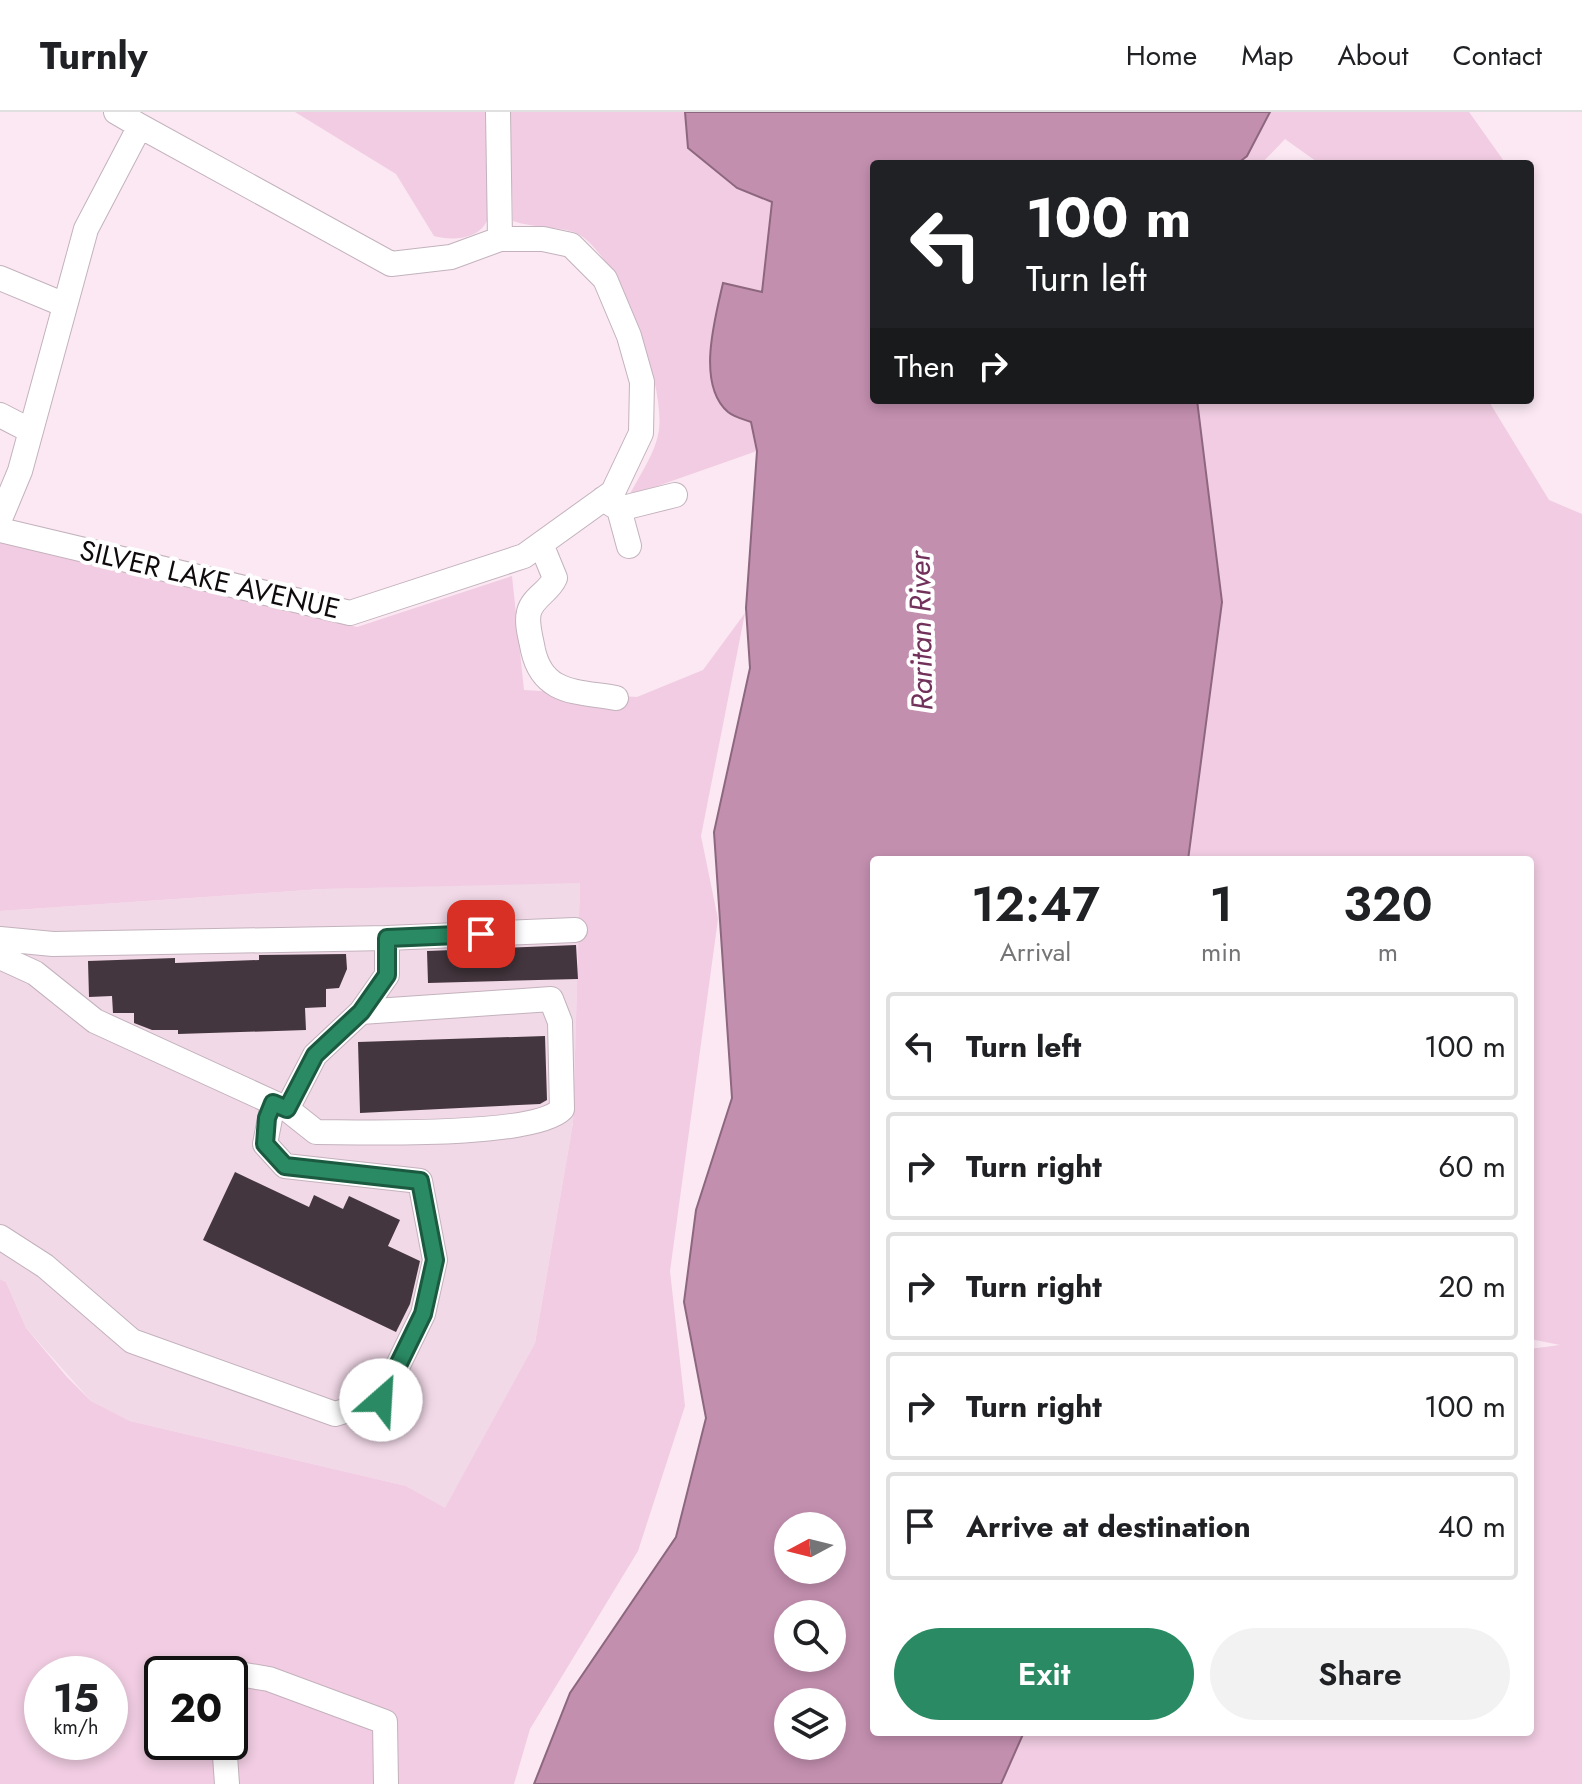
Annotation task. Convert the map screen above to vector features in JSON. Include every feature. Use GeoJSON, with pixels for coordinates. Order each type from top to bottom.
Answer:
{"type":"FeatureCollection","features":[{"type":"Feature","properties":{"kind":"street"},"geometry":{"type":"LineString","coordinates":[[116,112],[391,264],[451,257],[500,239],[498,112]]}},
{"type":"Feature","properties":{"kind":"street"},"geometry":{"type":"LineString","coordinates":[[0,519],[31,431],[86,229],[140,126]]}},
{"type":"Feature","properties":{"kind":"street","name":"SILVER LAKE AVENUE"},"geometry":{"type":"LineString","coordinates":[[0,530],[350,613],[524,556],[611,504],[613,492],[641,433],[642,382],[629,336],[605,279],[571,245],[543,239],[500,239]]}},
{"type":"Feature","properties":{"kind":"street"},"geometry":{"type":"LineString","coordinates":[[0,278],[65,305]]}},
{"type":"Feature","properties":{"kind":"street"},"geometry":{"type":"LineString","coordinates":[[0,415],[31,431]]}},
{"type":"Feature","properties":{"kind":"street"},"geometry":{"type":"LineString","coordinates":[[629,546],[611,504],[675,495]]}},
{"type":"Feature","properties":{"kind":"street"},"geometry":{"type":"LineString","coordinates":[[541,544],[555,578],[534,601],[529,612],[538,670],[550,683],[616,698]]}},
{"type":"Feature","properties":{"kind":"street"},"geometry":{"type":"LineString","coordinates":[[0,939],[53,944],[387,938],[575,930]]}},
{"type":"Feature","properties":{"kind":"street"},"geometry":{"type":"LineString","coordinates":[[0,1237],[45,1266],[132,1341],[335,1414],[381,1400],[423,1314],[435,1260],[420,1181],[285,1166],[265,1144],[267,1118],[280,1106],[315,1055],[361,1012],[387,975],[387,938]]}},
{"type":"Feature","properties":{"kind":"street"},"geometry":{"type":"LineString","coordinates":[[0,957],[35,973],[95,1021],[280,1106],[316,1132],[490,1129],[554,1118],[562,1109],[560,1022],[551,999],[361,1012]]}},
{"type":"Feature","properties":{"kind":"street"},"geometry":{"type":"LineString","coordinates":[[248,1676],[269,1679],[385,1722],[386,1784]]}},
{"type":"Feature","properties":{"kind":"street"},"geometry":{"type":"LineString","coordinates":[[225,1760],[227,1784]]}},
{"type":"Feature","properties":{"kind":"shaded area"},"geometry":{"type":"Polygon","coordinates":[[[295,112],[490,112],[490,197],[488,218],[484,225],[479,231],[465,237],[434,236],[396,174],[295,112]]]}},
{"type":"Feature","properties":{"kind":"shaded area"},"geometry":{"type":"Polygon","coordinates":[[[510,112],[685,112],[685,126],[760,198],[772,202],[762,293],[716,314],[712,347],[712,378],[716,392],[734,414],[751,422],[757,451],[629,496],[658,435],[656,387],[648,356],[623,292],[591,244],[574,232],[513,221],[510,112]]]}},
{"type":"Feature","properties":{"kind":"shaded area"},"geometry":{"type":"Polygon","coordinates":[[[1270,112],[1469,112],[1503,160],[1314,160],[1285,139],[1265,160],[1242,160],[1270,112]]]}},
{"type":"Feature","properties":{"kind":"shaded area"},"geometry":{"type":"Polygon","coordinates":[[[1155,404],[1490,404],[1549,500],[1582,514],[1582,1784],[1001,1784],[1022,1736],[1534,1736],[1534,1348],[1560,1345],[1534,1340],[1534,856],[1189,856],[1222,602],[1155,404]]]}},
{"type":"Feature","properties":{"kind":"shaded area"},"geometry":{"type":"Polygon","coordinates":[[[0,536],[357,627],[512,576],[524,690],[637,697],[703,670],[745,613],[701,836],[718,919],[670,1271],[685,1406],[638,1551],[530,1729],[514,1784],[0,1784],[0,1279],[6,1282],[26,1328],[91,1401],[130,1421],[406,1486],[445,1508],[535,1343],[573,1123],[580,883],[322,889],[0,911],[0,536]]]}},
{"type":"Feature","properties":{"kind":"shaded area"},"geometry":{"type":"Polygon","coordinates":[[[580,882],[573,1123],[535,1343],[445,1509],[406,1486],[130,1421],[91,1401],[26,1328],[6,1282],[0,1279],[0,911],[322,889],[580,882]]]}},
{"type":"Feature","properties":{"kind":"water","name":"Raritan River"},"geometry":{"type":"Polygon","coordinates":[[[685,112],[1270,112],[1242,160],[870,160],[870,404],[1197,404],[1222,602],[1189,856],[870,856],[870,1736],[1022,1736],[1001,1784],[534,1784],[570,1693],[676,1537],[706,1418],[684,1302],[696,1210],[732,1098],[714,832],[750,668],[746,608],[757,451],[751,422],[730,414],[718,400],[710,368],[710,350],[723,283],[762,292],[772,202],[737,188],[688,148],[685,112]]]}},
{"type":"Feature","properties":{"kind":"building"},"geometry":{"type":"Polygon","coordinates":[[[576,945],[578,979],[428,983],[427,951],[576,945]]]}},
{"type":"Feature","properties":{"kind":"building"},"geometry":{"type":"Polygon","coordinates":[[[346,954],[347,969],[339,988],[326,989],[326,1007],[305,1008],[306,1030],[178,1034],[178,1030],[152,1030],[134,1023],[134,1013],[113,1013],[112,996],[89,997],[88,961],[175,958],[175,963],[259,960],[259,955],[346,954]]]}},
{"type":"Feature","properties":{"kind":"building"},"geometry":{"type":"Polygon","coordinates":[[[545,1036],[547,1100],[540,1104],[360,1113],[358,1042],[545,1036]]]}},
{"type":"Feature","properties":{"kind":"building"},"geometry":{"type":"Polygon","coordinates":[[[235,1172],[309,1207],[314,1195],[343,1209],[349,1196],[400,1220],[388,1246],[420,1261],[410,1304],[396,1332],[203,1240],[235,1172]]]}},
{"type":"Feature","properties":{"kind":"route"},"geometry":{"type":"LineString","coordinates":[[381,1400],[423,1314],[435,1260],[420,1181],[285,1166],[265,1144],[267,1118],[273,1103],[287,1109],[315,1055],[361,1012],[387,975],[387,938],[481,934]]}}]}
